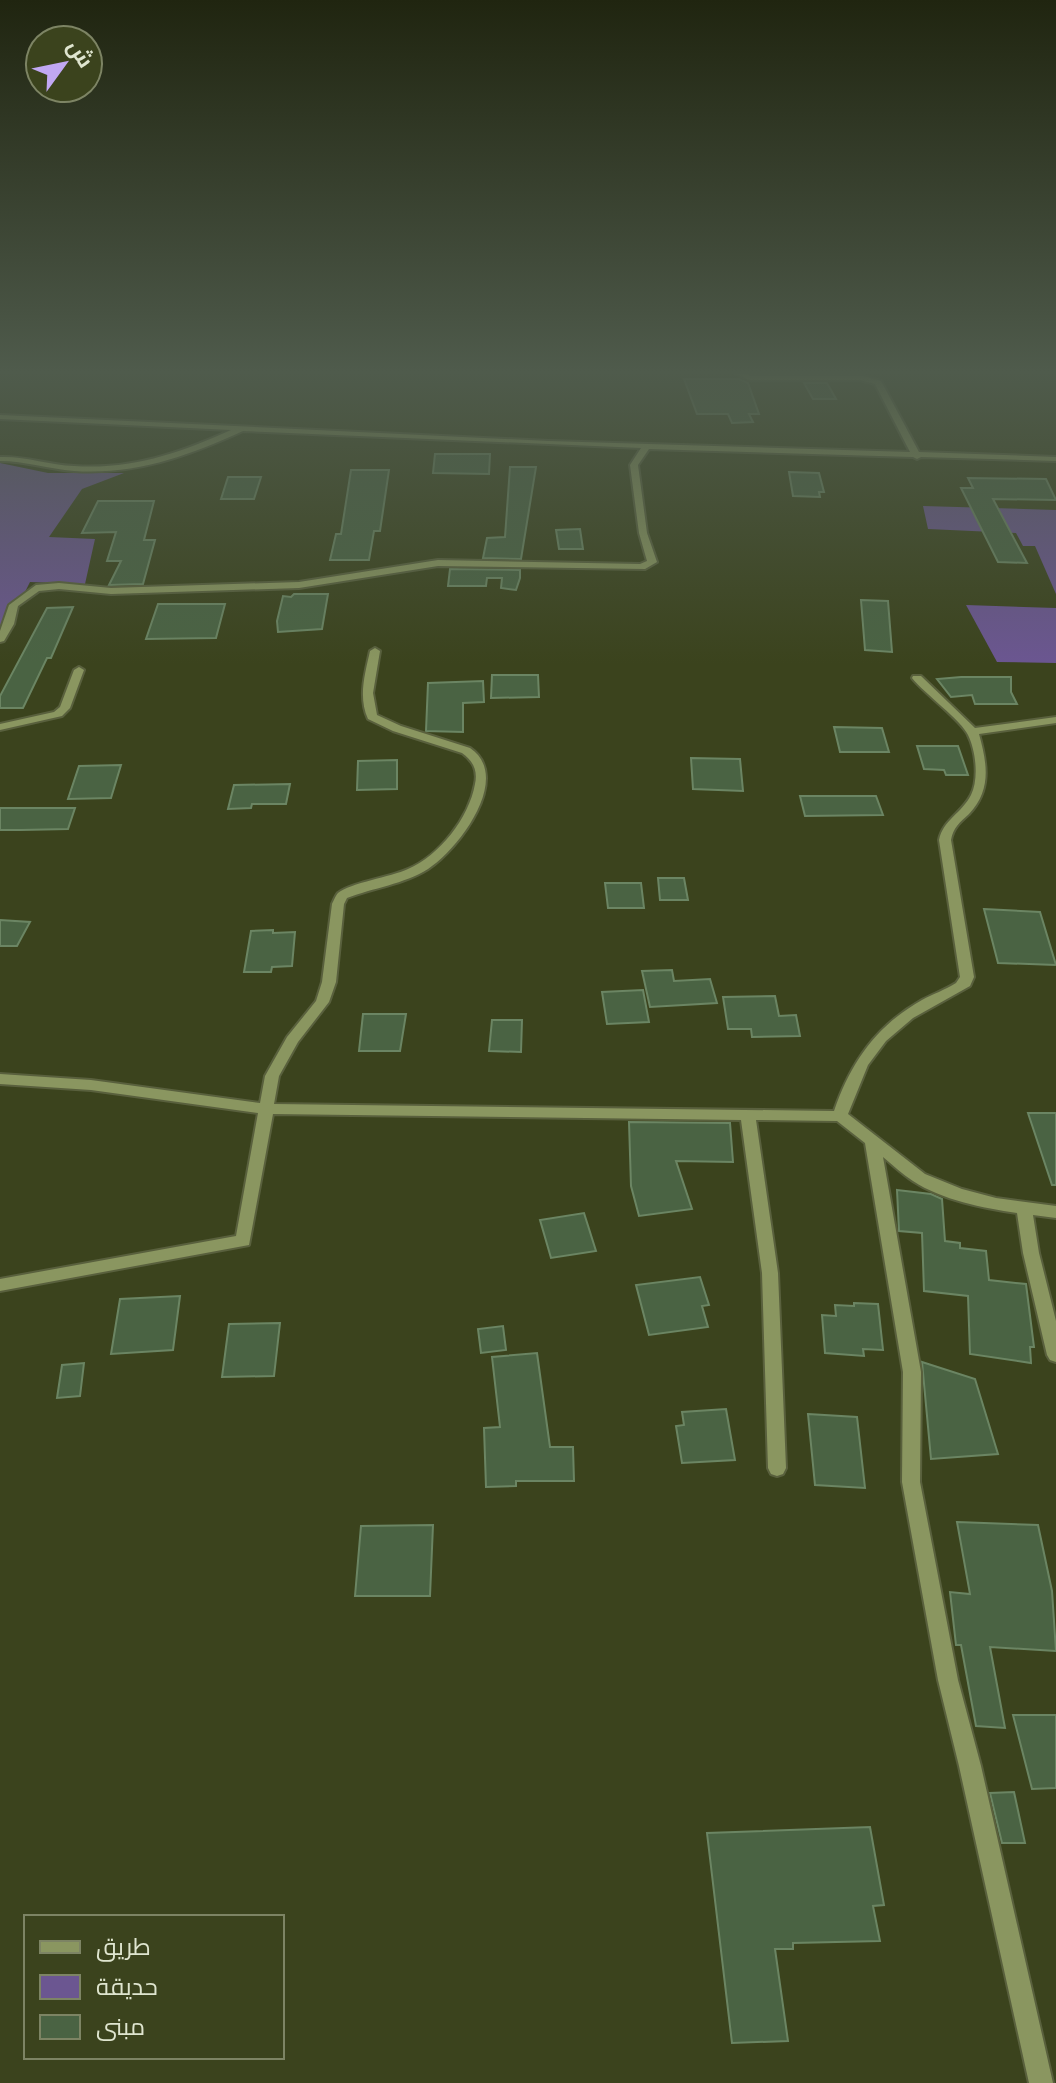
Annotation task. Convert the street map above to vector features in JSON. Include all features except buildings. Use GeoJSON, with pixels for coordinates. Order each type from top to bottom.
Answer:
{"type":"FeatureCollection","features":[{"type":"Feature","properties":{"kind":"street"},"geometry":{"type":"LineString","coordinates":[[0,639],[9,624],[14,605],[36,588],[59,586],[111,591],[299,585],[438,563],[642,567],[652,562],[652,556],[643,533],[635,470]]}},
{"type":"Feature","properties":{"kind":"street"},"geometry":{"type":"LineString","coordinates":[[0,1285],[243,1241],[272,1076],[279,1060],[322,1002],[329,982],[338,904],[342,896],[423,867],[438,855],[471,812],[482,788],[482,765],[472,753],[408,734],[372,717],[369,710],[369,677],[375,651]]}},
{"type":"Feature","properties":{"kind":"street"},"geometry":{"type":"LineString","coordinates":[[0,727],[58,714],[65,708],[79,670]]}},
{"type":"Feature","properties":{"kind":"street"},"geometry":{"type":"LineString","coordinates":[[840,1116],[853,1075],[867,1053],[891,1028],[965,983],[945,840],[946,831],[969,808],[980,790],[983,775],[973,732],[917,678]]}},
{"type":"Feature","properties":{"kind":"street"},"geometry":{"type":"LineString","coordinates":[[973,732],[1056,720]]}},
{"type":"Feature","properties":{"kind":"street"},"geometry":{"type":"LineString","coordinates":[[0,1079],[91,1085],[265,1109],[840,1116],[920,1178],[958,1194],[1024,1209],[1056,1212]]}},
{"type":"Feature","properties":{"kind":"street"},"geometry":{"type":"LineString","coordinates":[[748,1116],[770,1273],[777,1468]]}},
{"type":"Feature","properties":{"kind":"street"},"geometry":{"type":"LineString","coordinates":[[872,1140],[912,1372],[911,1482],[948,1680],[1041,2083]]}},
{"type":"Feature","properties":{"kind":"street"},"geometry":{"type":"LineString","coordinates":[[1024,1209],[1031,1253],[1056,1355]]}},
{"type":"Feature","properties":{"kind":"green space"},"geometry":{"type":"Polygon","coordinates":[[[0,470],[124,473],[82,489],[49,537],[95,539],[85,584],[30,582],[0,642],[0,470]]]}},
{"type":"Feature","properties":{"kind":"green space"},"geometry":{"type":"Polygon","coordinates":[[[923,506],[1056,510],[1056,594],[1035,546],[1023,546],[1016,533],[928,529],[923,506]]]}},
{"type":"Feature","properties":{"kind":"green space"},"geometry":{"type":"Polygon","coordinates":[[[966,605],[1056,608],[1056,663],[997,662],[966,605]]]}}]}
